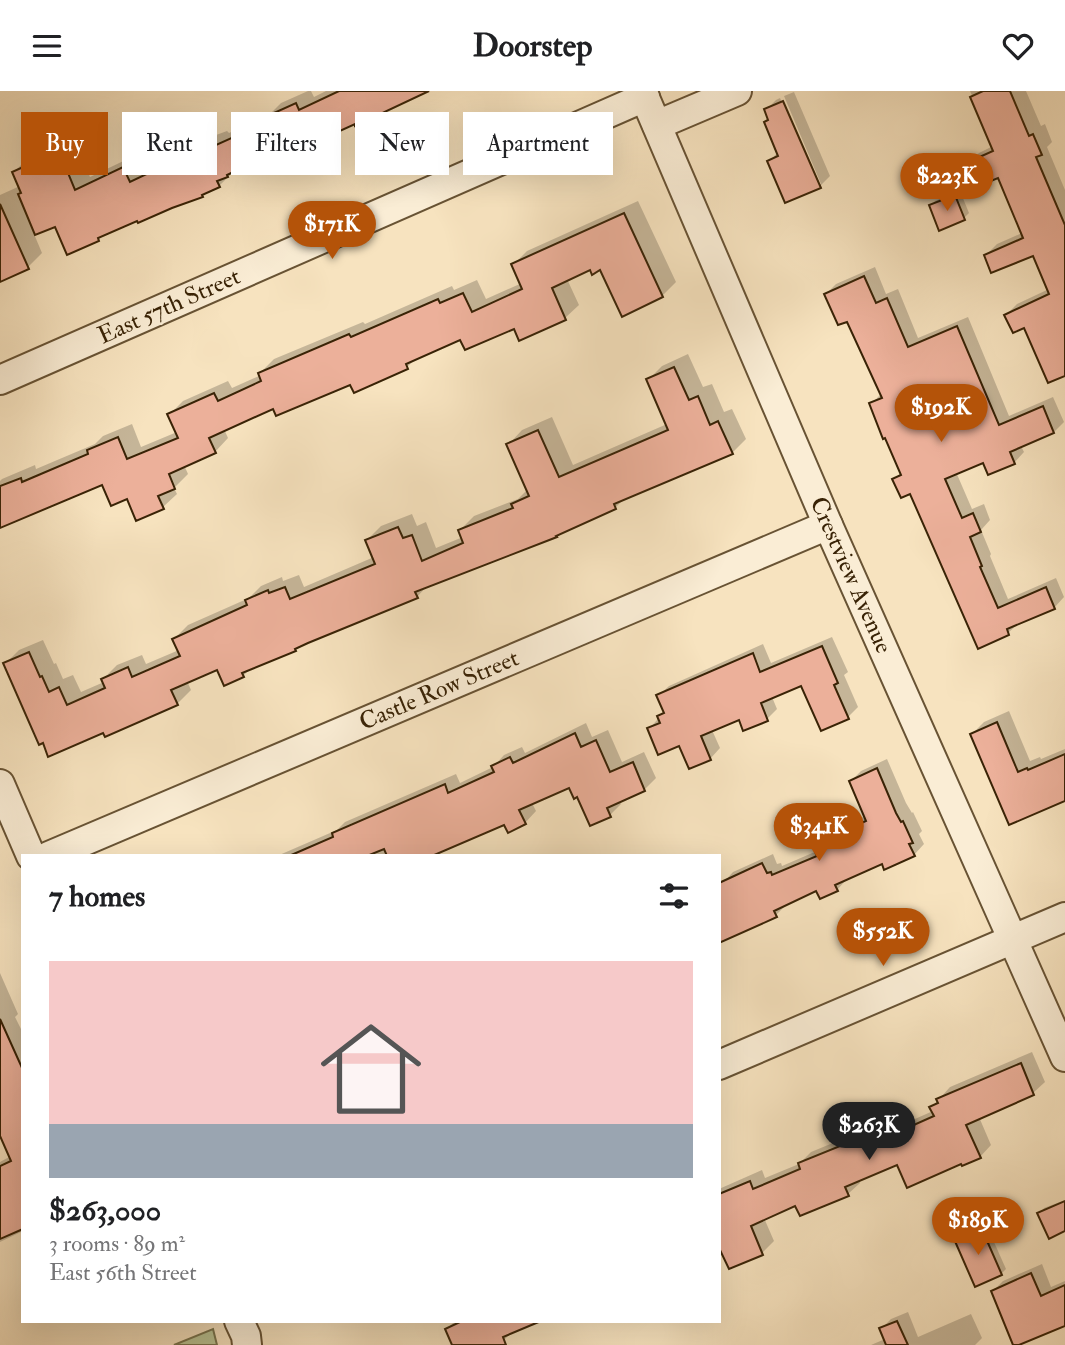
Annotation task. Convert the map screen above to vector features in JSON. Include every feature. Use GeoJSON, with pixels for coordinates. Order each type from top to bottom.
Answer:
{"type":"FeatureCollection","features":[{"type":"Feature","properties":{"kind":"street"},"geometry":{"type":"LineString","coordinates":[[657,125],[737,91]]}},
{"type":"Feature","properties":{"kind":"street","name":"Crestview Avenue"},"geometry":{"type":"LineString","coordinates":[[643,94],[828,525],[1065,1057]]}},
{"type":"Feature","properties":{"kind":"street","name":"East 57th Street"},"geometry":{"type":"LineString","coordinates":[[0,380],[643,94]]}},
{"type":"Feature","properties":{"kind":"street","name":"Castle Row Street"},"geometry":{"type":"LineString","coordinates":[[54,854],[828,525]]}},
{"type":"Feature","properties":{"kind":"street"},"geometry":{"type":"LineString","coordinates":[[0,784],[31,854]]}},
{"type":"Feature","properties":{"kind":"street"},"geometry":{"type":"LineString","coordinates":[[721,1064],[1065,917]]}},
{"type":"Feature","properties":{"kind":"green space"},"geometry":{"type":"Polygon","coordinates":[[[213,1329],[217,1345],[174,1345],[213,1329]]]}},
{"type":"Feature","properties":{"kind":"building"},"geometry":{"type":"Polygon","coordinates":[[[339,91],[429,91],[385,112],[355,112],[355,124],[341,130],[341,112],[276,112],[296,103],[299,110],[339,91]]]}},
{"type":"Feature","properties":{"kind":"building"},"geometry":{"type":"Polygon","coordinates":[[[983,91],[1010,91],[1029,136],[1033,134],[1042,155],[1036,157],[1065,225],[1065,376],[1048,383],[1024,328],[1013,333],[1004,315],[1049,294],[1033,256],[991,273],[984,255],[1023,238],[998,178],[976,187],[966,163],[993,151],[970,97],[983,91]]]}},
{"type":"Feature","properties":{"kind":"building"},"geometry":{"type":"Polygon","coordinates":[[[783,101],[821,188],[785,203],[767,161],[778,156],[764,122],[768,120],[764,109],[783,101]]]}},
{"type":"Feature","properties":{"kind":"building"},"geometry":{"type":"Polygon","coordinates":[[[231,138],[231,173],[217,181],[220,187],[202,195],[203,197],[98,238],[99,241],[67,255],[55,227],[35,235],[12,172],[21,168],[21,175],[69,175],[75,190],[122,167],[122,175],[127,175],[130,182],[145,175],[217,175],[217,145],[231,138]]]}},
{"type":"Feature","properties":{"kind":"building"},"geometry":{"type":"Polygon","coordinates":[[[955,195],[965,220],[939,231],[929,205],[955,195]]]}},
{"type":"Feature","properties":{"kind":"building"},"geometry":{"type":"Polygon","coordinates":[[[0,204],[29,269],[0,282],[0,204]]]}},
{"type":"Feature","properties":{"kind":"building"},"geometry":{"type":"Polygon","coordinates":[[[624,213],[663,297],[622,317],[600,270],[592,275],[590,270],[552,288],[566,320],[519,341],[514,329],[465,350],[460,340],[406,364],[408,369],[354,393],[350,385],[276,416],[273,409],[209,438],[216,453],[169,474],[175,489],[158,496],[164,509],[136,521],[127,499],[111,506],[102,485],[0,528],[0,486],[21,478],[22,482],[88,454],[87,450],[118,437],[127,459],[178,438],[167,414],[214,393],[218,401],[261,381],[258,373],[438,299],[440,303],[463,293],[472,312],[522,289],[511,264],[624,213]]]}},
{"type":"Feature","properties":{"kind":"building"},"geometry":{"type":"Polygon","coordinates":[[[864,276],[876,303],[887,298],[908,347],[957,326],[999,425],[1043,406],[1054,433],[1010,452],[1015,464],[988,475],[983,463],[945,479],[962,518],[973,513],[981,532],[970,537],[998,608],[1046,587],[1055,609],[1007,629],[1009,635],[978,649],[910,494],[901,498],[892,479],[901,475],[869,403],[882,398],[847,322],[838,325],[824,294],[864,276]]]}},
{"type":"Feature","properties":{"kind":"building"},"geometry":{"type":"Polygon","coordinates":[[[674,367],[689,400],[698,396],[710,425],[718,421],[733,454],[614,504],[616,509],[557,537],[415,592],[418,598],[308,643],[295,649],[296,651],[242,673],[244,677],[224,686],[217,670],[171,690],[178,705],[105,737],[103,733],[48,757],[43,743],[39,745],[3,663],[29,652],[49,692],[59,687],[67,705],[105,688],[101,679],[128,667],[132,677],[180,656],[172,639],[247,605],[245,600],[268,590],[269,593],[285,587],[290,599],[375,564],[365,540],[398,527],[403,538],[412,535],[422,561],[463,543],[458,530],[513,508],[511,504],[529,496],[506,444],[538,430],[559,477],[668,430],[646,379],[674,367]]]}},
{"type":"Feature","properties":{"kind":"building"},"geometry":{"type":"Polygon","coordinates":[[[822,646],[838,683],[834,685],[849,719],[821,731],[801,686],[761,703],[768,721],[743,731],[739,720],[701,736],[711,760],[689,769],[679,746],[658,755],[647,728],[660,723],[657,716],[664,713],[656,695],[753,653],[760,672],[822,646]]]}},
{"type":"Feature","properties":{"kind":"building"},"geometry":{"type":"Polygon","coordinates":[[[997,722],[1018,772],[1065,754],[1065,801],[1009,825],[970,734],[997,722]]]}},
{"type":"Feature","properties":{"kind":"building"},"geometry":{"type":"Polygon","coordinates":[[[575,733],[581,747],[596,740],[610,772],[633,762],[645,791],[607,808],[611,817],[590,826],[577,797],[574,799],[569,788],[519,810],[526,824],[508,833],[504,825],[437,854],[386,854],[384,849],[372,854],[294,854],[333,837],[332,833],[445,784],[448,793],[494,772],[491,766],[510,757],[513,763],[575,733]]]}},
{"type":"Feature","properties":{"kind":"building"},"geometry":{"type":"Polygon","coordinates":[[[877,768],[896,813],[901,822],[903,821],[913,843],[909,844],[915,856],[884,870],[882,864],[835,885],[838,891],[820,899],[816,891],[774,911],[777,917],[721,942],[721,882],[762,863],[767,873],[771,872],[772,875],[817,856],[812,845],[866,821],[849,781],[877,768]]]}},
{"type":"Feature","properties":{"kind":"building"},"geometry":{"type":"Polygon","coordinates":[[[0,1019],[21,1066],[21,1230],[0,1239],[0,1166],[11,1161],[0,1136],[0,1019]]]}},
{"type":"Feature","properties":{"kind":"building"},"geometry":{"type":"Polygon","coordinates":[[[1021,1063],[1034,1095],[966,1125],[981,1158],[907,1188],[897,1165],[845,1187],[849,1196],[800,1216],[795,1206],[751,1226],[763,1255],[729,1269],[721,1252],[721,1193],[750,1181],[753,1189],[800,1169],[798,1163],[867,1135],[869,1141],[886,1134],[887,1137],[934,1116],[929,1107],[938,1103],[936,1099],[1021,1063]]]}},
{"type":"Feature","properties":{"kind":"building"},"geometry":{"type":"Polygon","coordinates":[[[1065,1201],[1065,1231],[1049,1239],[1037,1213],[1065,1201]]]}},
{"type":"Feature","properties":{"kind":"building"},"geometry":{"type":"Polygon","coordinates":[[[981,1227],[1002,1275],[975,1287],[954,1239],[981,1227]]]}},
{"type":"Feature","properties":{"kind":"building"},"geometry":{"type":"Polygon","coordinates":[[[1031,1273],[1041,1296],[1065,1285],[1065,1326],[1013,1345],[991,1291],[1031,1273]]]}},
{"type":"Feature","properties":{"kind":"building"},"geometry":{"type":"Polygon","coordinates":[[[897,1321],[908,1345],[886,1345],[879,1328],[897,1321]]]}},
{"type":"Feature","properties":{"kind":"building"},"geometry":{"type":"Polygon","coordinates":[[[458,1323],[536,1323],[503,1337],[506,1345],[452,1345],[445,1329],[458,1323]]]}}]}
